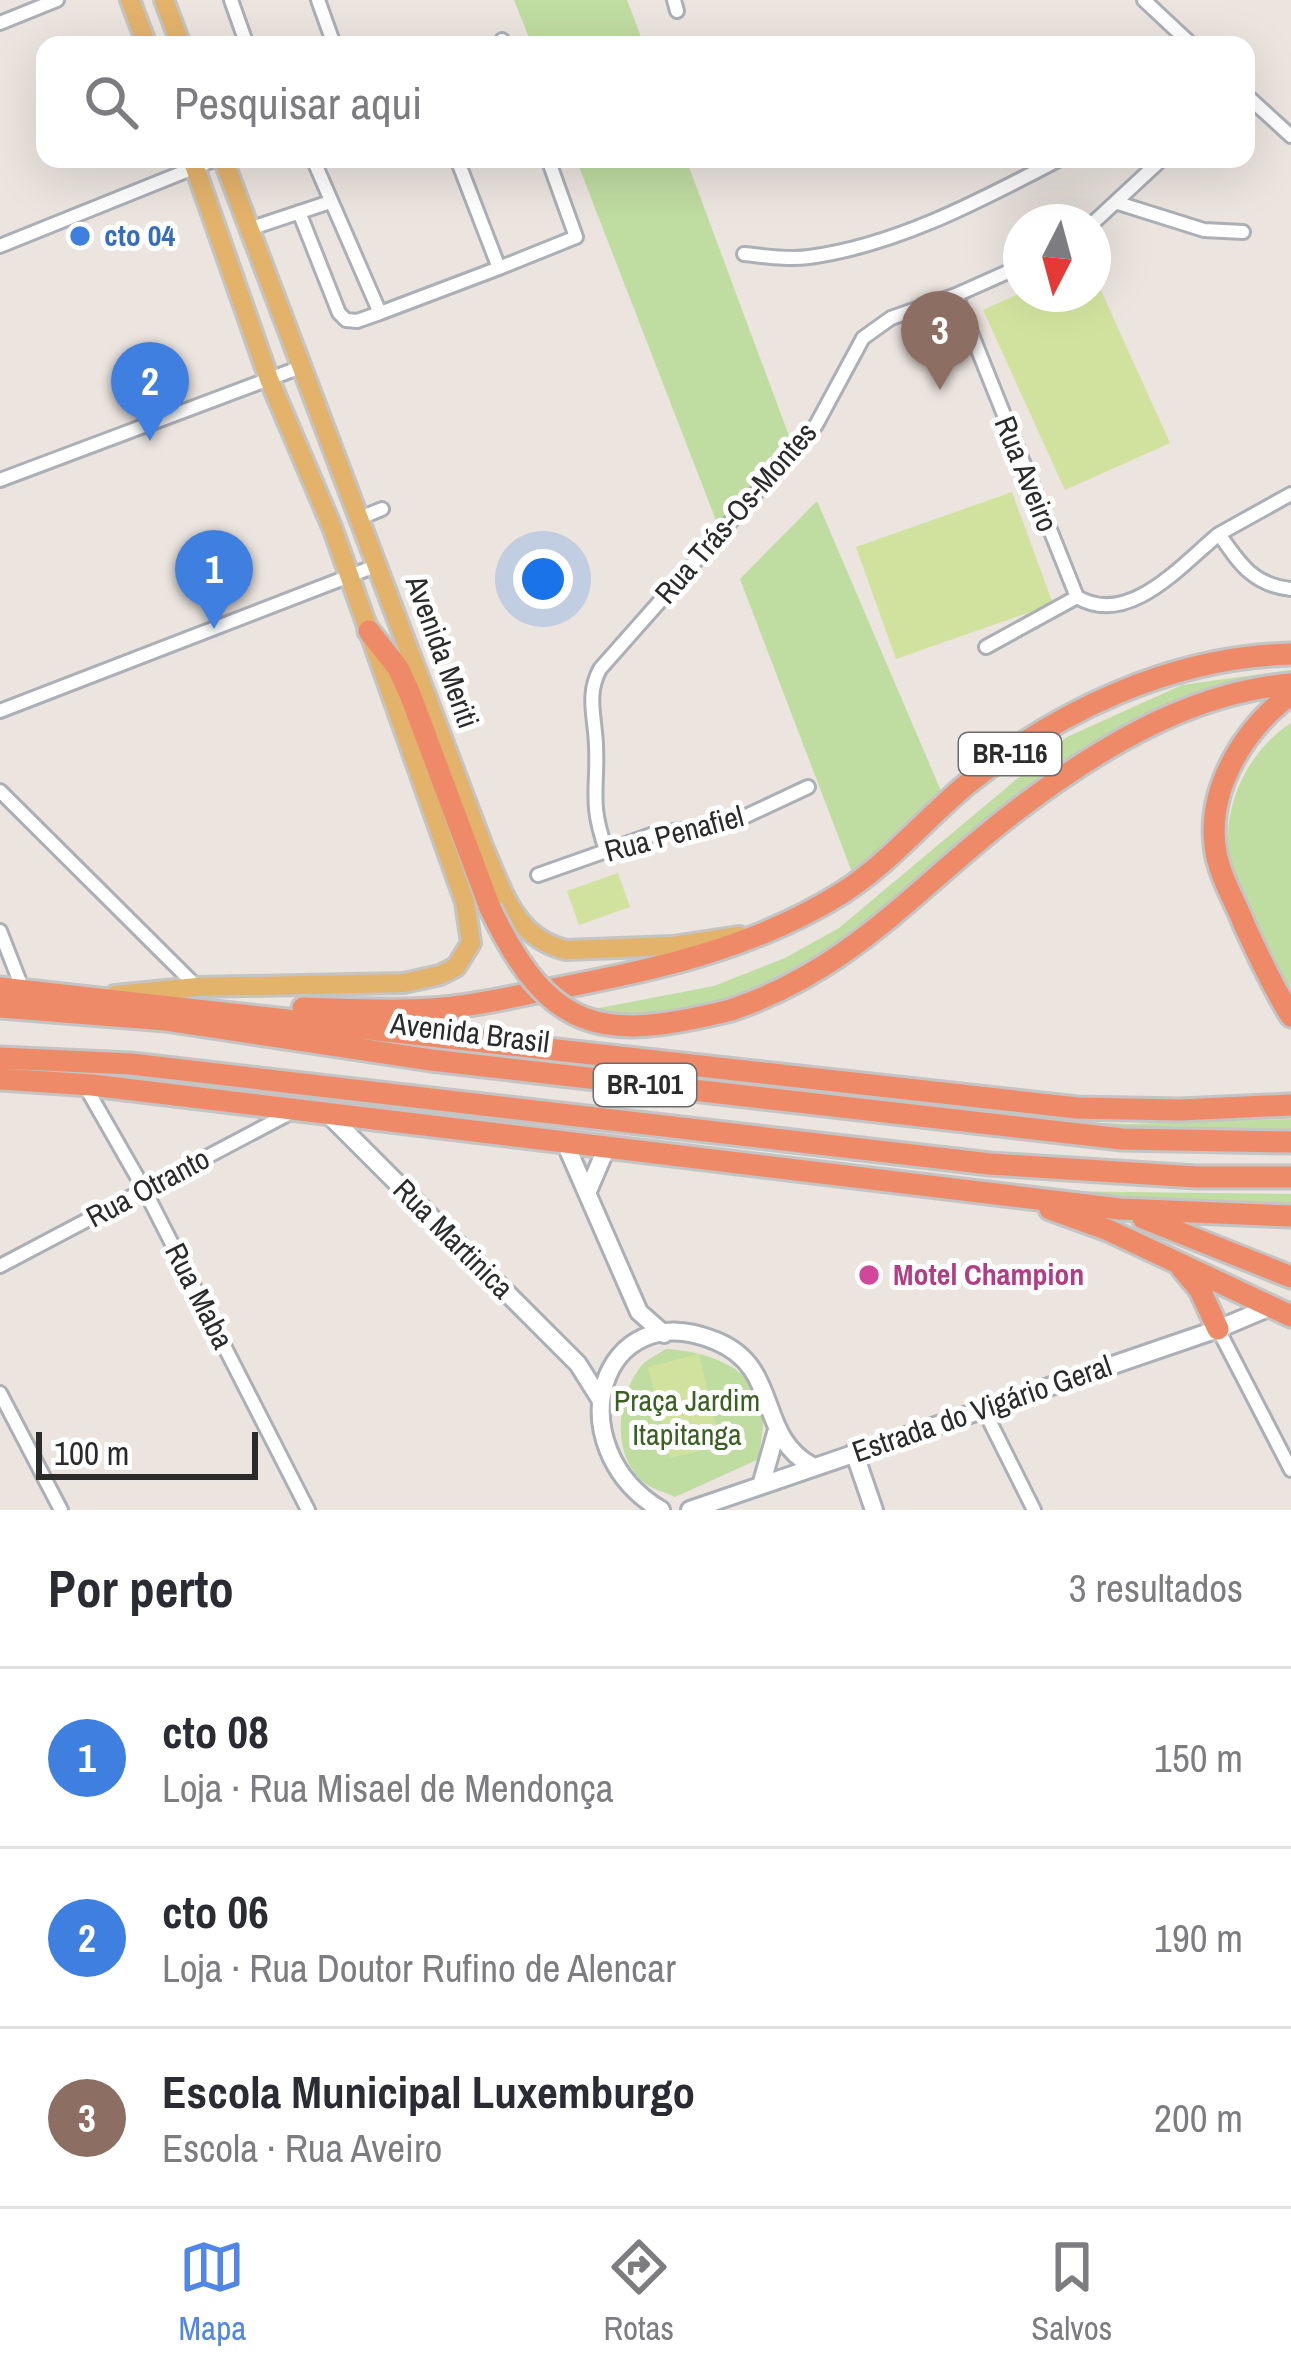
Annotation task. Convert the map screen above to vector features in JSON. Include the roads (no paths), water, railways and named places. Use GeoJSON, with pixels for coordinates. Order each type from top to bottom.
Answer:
{"type":"FeatureCollection","features":[{"type":"Feature","properties":{"kind":"highway"},"geometry":{"type":"LineString","coordinates":[[369,632],[398,668],[410,694],[490,908],[512,952],[533,982],[561,1004],[615,1028],[645,1029],[731,1010],[807,979],[852,950],[1012,814],[1125,738],[1226,694],[1291,684]]}},
{"type":"Feature","properties":{"kind":"highway","name":"BR-116"},"geometry":{"type":"LineString","coordinates":[[170,1005],[434,1009],[691,959],[767,932],[842,893],[889,857],[966,785],[1108,694],[1187,670],[1291,653]]}},
{"type":"Feature","properties":{"kind":"highway"},"geometry":{"type":"LineString","coordinates":[[1291,694],[1274,706],[1229,765],[1215,825],[1215,849],[1259,958],[1291,1016]]}},
{"type":"Feature","properties":{"kind":"highway","name":"Avenida Brasil"},"geometry":{"type":"LineString","coordinates":[[0,988],[1077,1108],[1291,1105]]}},
{"type":"Feature","properties":{"kind":"highway","name":"Avenida Brasil"},"geometry":{"type":"LineString","coordinates":[[0,1007],[184,1022],[431,1060],[1122,1139],[1291,1142]]}},
{"type":"Feature","properties":{"kind":"highway","name":"BR-101"},"geometry":{"type":"LineString","coordinates":[[0,1058],[131,1064],[990,1164],[1196,1177],[1291,1177]]}},
{"type":"Feature","properties":{"kind":"highway"},"geometry":{"type":"LineString","coordinates":[[0,1079],[85,1085],[541,1141]]}},
{"type":"Feature","properties":{"kind":"highway","name":"BR-101"},"geometry":{"type":"LineString","coordinates":[[252,1079],[470,1121],[566,1145],[1120,1209],[1291,1216]]}},
{"type":"Feature","properties":{"kind":"highway"},"geometry":{"type":"LineString","coordinates":[[995,1192],[1072,1216],[1282,1311]]}},
{"type":"Feature","properties":{"kind":"highway"},"geometry":{"type":"LineString","coordinates":[[1120,1209],[1291,1277]]}},
{"type":"Feature","properties":{"kind":"highway"},"geometry":{"type":"LineString","coordinates":[[1176,1262],[1201,1291],[1218,1329]]}},
{"type":"Feature","properties":{"kind":"main road"},"geometry":{"type":"LineString","coordinates":[[130,0],[144,36]]}},
{"type":"Feature","properties":{"kind":"main road"},"geometry":{"type":"LineString","coordinates":[[164,0],[178,36]]}},
{"type":"Feature","properties":{"kind":"main road","name":"Avenida Meriti"},"geometry":{"type":"LineString","coordinates":[[195,168],[269,379],[332,527],[472,932]]}},
{"type":"Feature","properties":{"kind":"main road","name":"Avenida Meriti"},"geometry":{"type":"LineString","coordinates":[[223,168],[513,914],[525,930],[549,946],[585,951],[673,946],[767,932]]}},
{"type":"Feature","properties":{"kind":"main road","name":"Avenida Brasil"},"geometry":{"type":"LineString","coordinates":[[98,996],[196,987],[404,982],[456,967],[466,955],[472,932]]}},
{"type":"Feature","properties":{"kind":"street"},"geometry":{"type":"LineString","coordinates":[[0,23],[57,0]]}},
{"type":"Feature","properties":{"kind":"street"},"geometry":{"type":"LineString","coordinates":[[231,0],[244,36]]}},
{"type":"Feature","properties":{"kind":"street"},"geometry":{"type":"LineString","coordinates":[[318,0],[330,36]]}},
{"type":"Feature","properties":{"kind":"street"},"geometry":{"type":"LineString","coordinates":[[1144,0],[1182,36]]}},
{"type":"Feature","properties":{"kind":"street"},"geometry":{"type":"LineString","coordinates":[[1255,103],[1291,136]]}},
{"type":"Feature","properties":{"kind":"street"},"geometry":{"type":"LineString","coordinates":[[0,246],[185,168]]}},
{"type":"Feature","properties":{"kind":"street"},"geometry":{"type":"LineString","coordinates":[[317,168],[380,314]]}},
{"type":"Feature","properties":{"kind":"street"},"geometry":{"type":"LineString","coordinates":[[460,168],[499,268]]}},
{"type":"Feature","properties":{"kind":"street"},"geometry":{"type":"LineString","coordinates":[[299,212],[339,313],[357,321],[576,237],[551,168]]}},
{"type":"Feature","properties":{"kind":"street"},"geometry":{"type":"LineString","coordinates":[[744,254],[809,257],[892,236],[1042,168]]}},
{"type":"Feature","properties":{"kind":"street"},"geometry":{"type":"LineString","coordinates":[[1111,209],[1153,168]]}},
{"type":"Feature","properties":{"kind":"street"},"geometry":{"type":"LineString","coordinates":[[249,229],[330,202]]}},
{"type":"Feature","properties":{"kind":"street"},"geometry":{"type":"LineString","coordinates":[[1118,203],[1204,230],[1243,232]]}},
{"type":"Feature","properties":{"kind":"street","name":"Rua Trás-Os-Montes"},"geometry":{"type":"LineString","coordinates":[[606,850],[592,797],[596,755],[591,698],[601,669],[816,424],[863,338],[891,318],[1003,274]]}},
{"type":"Feature","properties":{"kind":"street","name":"Rua Aveiro"},"geometry":{"type":"LineString","coordinates":[[956,295],[1074,591]]}},
{"type":"Feature","properties":{"kind":"street"},"geometry":{"type":"LineString","coordinates":[[0,480],[301,368]]}},
{"type":"Feature","properties":{"kind":"street"},"geometry":{"type":"LineString","coordinates":[[986,647],[1074,591],[1102,607],[1141,597],[1220,534],[1291,494]]}},
{"type":"Feature","properties":{"kind":"street"},"geometry":{"type":"LineString","coordinates":[[360,518],[382,509]]}},
{"type":"Feature","properties":{"kind":"street"},"geometry":{"type":"LineString","coordinates":[[1220,534],[1257,581],[1291,589]]}},
{"type":"Feature","properties":{"kind":"street"},"geometry":{"type":"LineString","coordinates":[[0,711],[378,565]]}},
{"type":"Feature","properties":{"kind":"street","name":"Rua Penafiel"},"geometry":{"type":"LineString","coordinates":[[538,875],[654,834],[731,823],[808,787]]}},
{"type":"Feature","properties":{"kind":"street"},"geometry":{"type":"LineString","coordinates":[[0,791],[196,987]]}},
{"type":"Feature","properties":{"kind":"street"},"geometry":{"type":"LineString","coordinates":[[0,931],[23,990]]}},
{"type":"Feature","properties":{"kind":"street","name":"Rua Maba"},"geometry":{"type":"LineString","coordinates":[[85,1085],[144,1189],[308,1510]]}},
{"type":"Feature","properties":{"kind":"street","name":"Rua Otranto"},"geometry":{"type":"LineString","coordinates":[[0,1266],[297,1110]]}},
{"type":"Feature","properties":{"kind":"street","name":"Rua Martinica"},"geometry":{"type":"LineString","coordinates":[[327,1113],[578,1364],[600,1399]]}},
{"type":"Feature","properties":{"kind":"street"},"geometry":{"type":"LineString","coordinates":[[566,1145],[639,1312],[664,1334]]}},
{"type":"Feature","properties":{"kind":"street"},"geometry":{"type":"LineString","coordinates":[[588,1191],[606,1149]]}},
{"type":"Feature","properties":{"kind":"street","name":"Estrada do Vigário Geral"},"geometry":{"type":"LineString","coordinates":[[690,1510],[720,1504],[762,1482],[1282,1311]]}},
{"type":"Feature","properties":{"kind":"street"},"geometry":{"type":"LineString","coordinates":[[635,1345],[639,1312]]}},
{"type":"Feature","properties":{"kind":"street"},"geometry":{"type":"LineString","coordinates":[[1218,1329],[1291,1470]]}},
{"type":"Feature","properties":{"kind":"street"},"geometry":{"type":"LineString","coordinates":[[634,1510],[627,1482],[604,1442],[600,1399],[608,1372],[635,1345],[664,1334],[712,1339],[748,1361],[762,1381],[776,1433],[792,1453],[812,1466]]}},
{"type":"Feature","properties":{"kind":"street"},"geometry":{"type":"LineString","coordinates":[[578,1364],[608,1372]]}},
{"type":"Feature","properties":{"kind":"street"},"geometry":{"type":"LineString","coordinates":[[0,1393],[61,1510]]}},
{"type":"Feature","properties":{"kind":"street"},"geometry":{"type":"LineString","coordinates":[[982,1408],[1034,1510]]}},
{"type":"Feature","properties":{"kind":"street"},"geometry":{"type":"LineString","coordinates":[[762,1482],[776,1433]]}},
{"type":"Feature","properties":{"kind":"street"},"geometry":{"type":"LineString","coordinates":[[854,1452],[874,1510]]}},
{"type":"Feature","properties":{"kind":"street"},"geometry":{"type":"LineString","coordinates":[[627,1482],[661,1510]]}},
{"type":"Feature","properties":{"kind":"place","name":"cto 04"},"geometry":{"type":"Point","coordinates":[80,236]}},
{"type":"Feature","properties":{"kind":"place","name":"Escola Municipal Luxemburgo"},"geometry":{"type":"Point","coordinates":[940,390]}},
{"type":"Feature","properties":{"kind":"place","name":"cto 06"},"geometry":{"type":"Point","coordinates":[150,441]}},
{"type":"Feature","properties":{"kind":"place","name":"cto 08"},"geometry":{"type":"Point","coordinates":[214,629]}},
{"type":"Feature","properties":{"kind":"place","name":"Motel Champion"},"geometry":{"type":"Point","coordinates":[869,1275]}},
{"type":"Feature","properties":{"kind":"park label","name":"Praça Jardim Itapitanga"},"geometry":{"type":"Point","coordinates":[687,1418]}}]}
